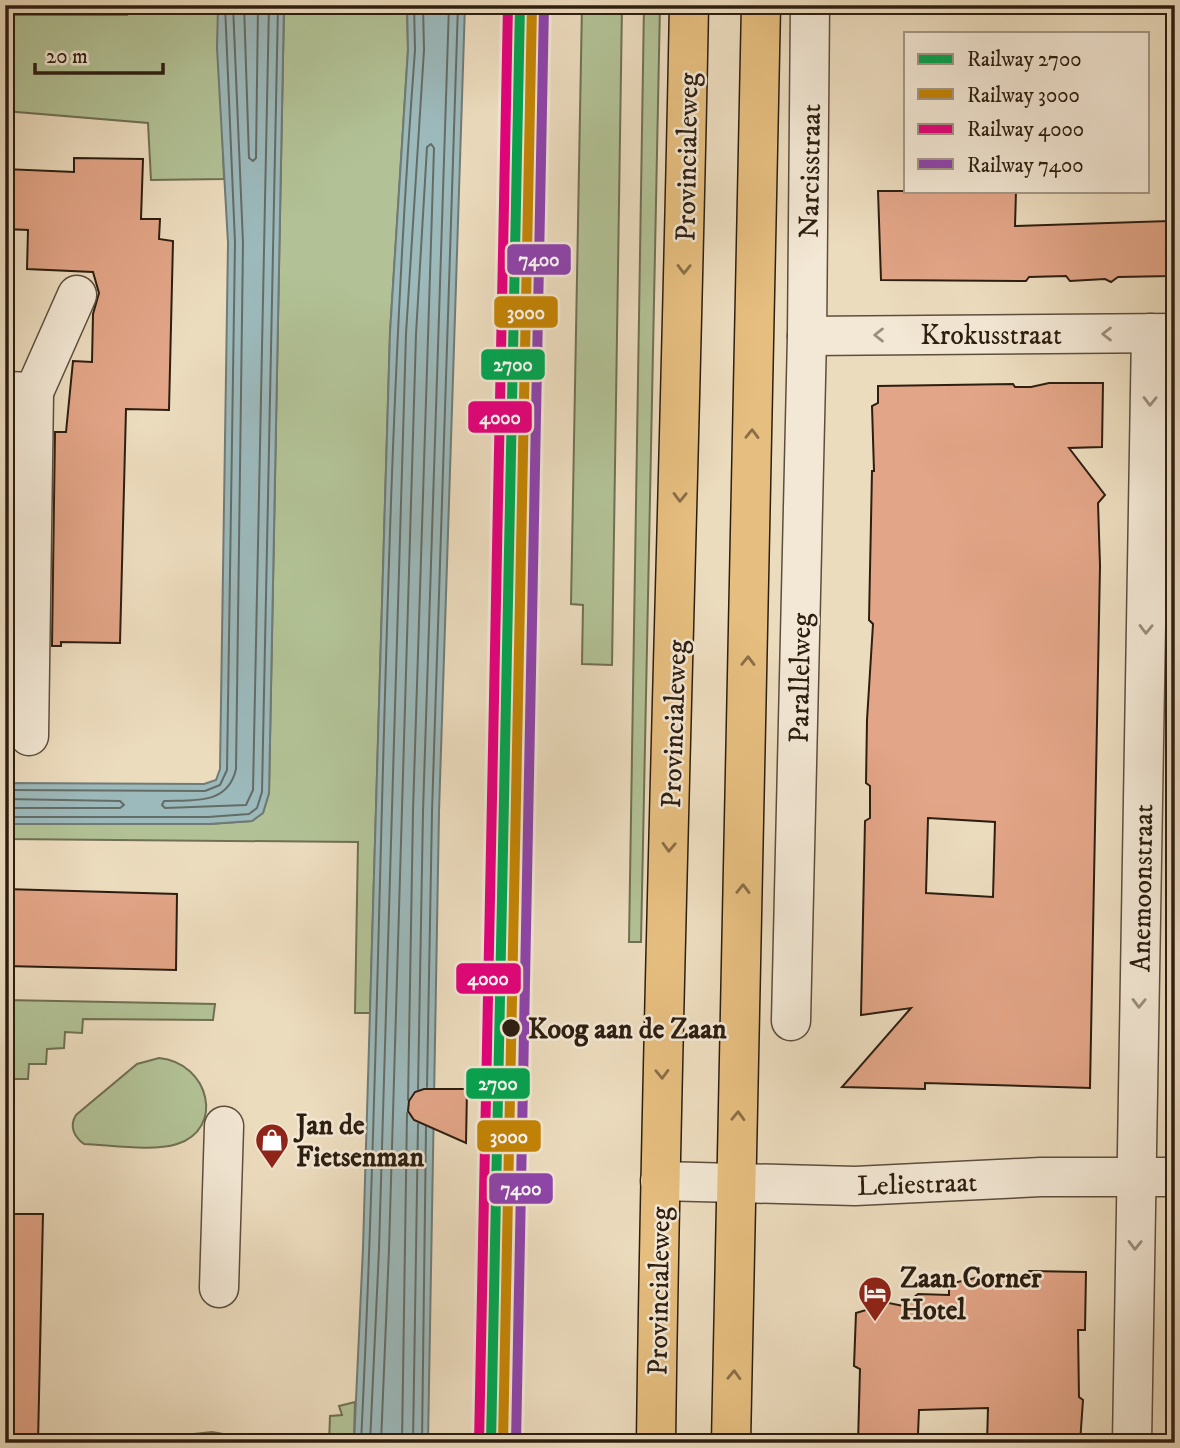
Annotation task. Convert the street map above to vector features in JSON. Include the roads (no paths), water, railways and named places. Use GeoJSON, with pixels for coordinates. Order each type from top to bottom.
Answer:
{"type":"FeatureCollection","features":[{"type":"Feature","properties":{"kind":"main road","name":"Provincialeweg"},"geometry":{"type":"LineString","coordinates":[[656,1443],[660,1181],[680,491],[689,5]]}},
{"type":"Feature","properties":{"kind":"main road"},"geometry":{"type":"LineString","coordinates":[[732,1443],[761,5]]}},
{"type":"Feature","properties":{"kind":"street","name":"Narcisstraat"},"geometry":{"type":"LineString","coordinates":[[807,336],[810,5],[819,5]]}},
{"type":"Feature","properties":{"kind":"street"},"geometry":{"type":"LineString","coordinates":[[29,736],[20,392],[77,295]]}},
{"type":"Feature","properties":{"kind":"street","name":"Krokusstraat"},"geometry":{"type":"LineString","coordinates":[[807,336],[1163,333]]}},
{"type":"Feature","properties":{"kind":"street","name":"Anemoonstraat"},"geometry":{"type":"LineString","coordinates":[[1132,1443],[1136,1176],[1163,333]]}},
{"type":"Feature","properties":{"kind":"street","name":"Parallelweg"},"geometry":{"type":"LineString","coordinates":[[791,1021],[807,336]]}},
{"type":"Feature","properties":{"kind":"street"},"geometry":{"type":"LineString","coordinates":[[219,1288],[225,1126]]}},
{"type":"Feature","properties":{"kind":"street","name":"Leliestraat"},"geometry":{"type":"LineString","coordinates":[[660,1181],[736,1185],[884,1185],[1041,1177],[1175,1177]]}},
{"type":"Feature","properties":{"kind":"water"},"geometry":{"type":"Polygon","coordinates":[[[218,5],[284,5],[269,793],[263,813],[252,821],[209,824],[5,824],[5,783],[204,784],[216,780],[220,769],[228,243],[217,48],[218,5]]]}},
{"type":"Feature","properties":{"kind":"water"},"geometry":{"type":"Polygon","coordinates":[[[407,5],[465,5],[439,812],[428,1443],[354,1443],[363,1248],[390,333],[408,50],[407,5]]]}},
{"type":"Feature","properties":{"kind":"rail line","name":"4000"},"geometry":{"type":"LineString","coordinates":[[479,1443],[508,5]]}},
{"type":"Feature","properties":{"kind":"rail line","name":"2700"},"geometry":{"type":"LineString","coordinates":[[491,1443],[520,5]]}},
{"type":"Feature","properties":{"kind":"rail line","name":"3000"},"geometry":{"type":"LineString","coordinates":[[503,1443],[532,5]]}},
{"type":"Feature","properties":{"kind":"rail line","name":"7400"},"geometry":{"type":"LineString","coordinates":[[516,1443],[544,5]]}},
{"type":"Feature","properties":{"kind":"place","name":"Koog aan de Zaan"},"geometry":{"type":"Point","coordinates":[511,1028]}},
{"type":"Feature","properties":{"kind":"place","name":"Jan de Fietsenman"},"geometry":{"type":"Point","coordinates":[272,1170]}},
{"type":"Feature","properties":{"kind":"place","name":"Zaan Corner Hotel"},"geometry":{"type":"Point","coordinates":[875,1323]}}]}
